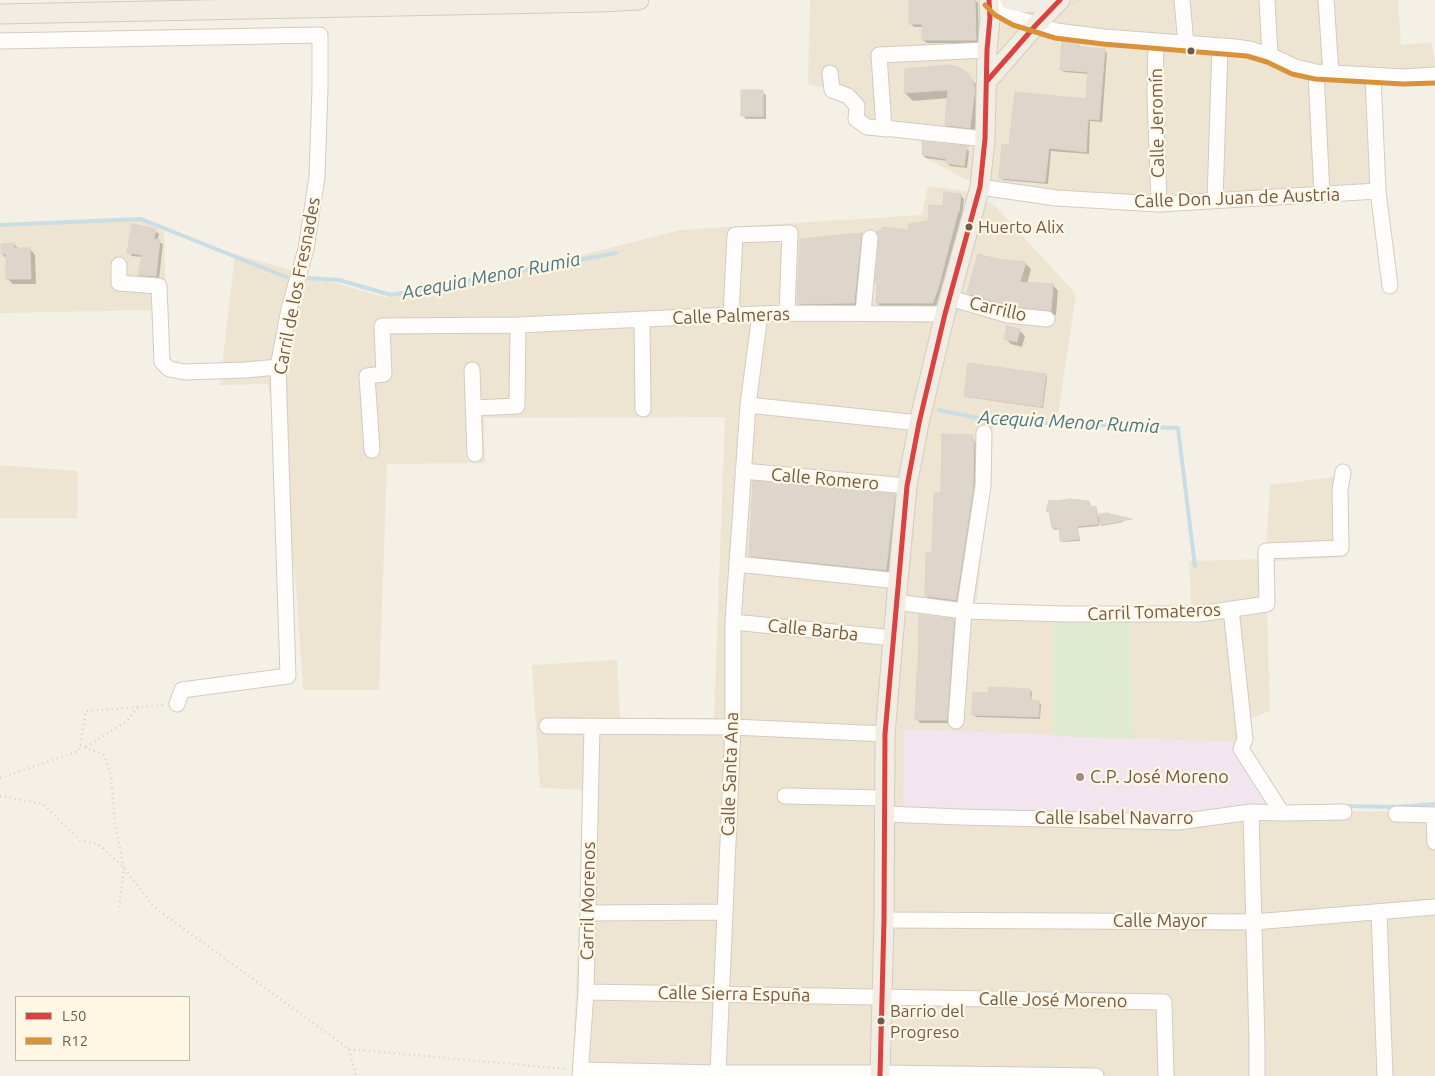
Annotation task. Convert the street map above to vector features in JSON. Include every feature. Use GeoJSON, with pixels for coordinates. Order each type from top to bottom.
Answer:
{"type":"FeatureCollection","features":[{"type":"Feature","properties":{"kind":"main road"},"geometry":{"type":"LineString","coordinates":[[0,14],[30,6],[590,2],[639,0]]}},
{"type":"Feature","properties":{"kind":"main road"},"geometry":{"type":"LineString","coordinates":[[880,1075],[884,920],[885,734],[907,486],[947,306],[980,187],[985,139],[990,0]]}},
{"type":"Feature","properties":{"kind":"main road"},"geometry":{"type":"LineString","coordinates":[[1010,0],[1027,3],[1051,0]]}},
{"type":"Feature","properties":{"kind":"main road"},"geometry":{"type":"LineString","coordinates":[[987,82],[1036,25],[1064,5]]}},
{"type":"Feature","properties":{"kind":"street"},"geometry":{"type":"LineString","coordinates":[[990,0],[1005,12],[1056,31],[1249,49],[1270,55],[1295,67],[1324,73],[1403,77],[1435,75]]}},
{"type":"Feature","properties":{"kind":"street"},"geometry":{"type":"LineString","coordinates":[[1182,0],[1186,44]]}},
{"type":"Feature","properties":{"kind":"street"},"geometry":{"type":"LineString","coordinates":[[1267,0],[1270,55]]}},
{"type":"Feature","properties":{"kind":"street"},"geometry":{"type":"LineString","coordinates":[[1322,196],[1326,0]]}},
{"type":"Feature","properties":{"kind":"street","name":"Carril de los Fresnades"},"geometry":{"type":"LineString","coordinates":[[0,41],[320,35],[317,176],[306,249],[288,309],[278,366],[288,676],[182,690],[177,704]]}},
{"type":"Feature","properties":{"kind":"street","name":"Calle Jeromín"},"geometry":{"type":"LineString","coordinates":[[1156,41],[1155,94],[1159,204]]}},
{"type":"Feature","properties":{"kind":"street"},"geometry":{"type":"LineString","coordinates":[[1216,200],[1220,46]]}},
{"type":"Feature","properties":{"kind":"street"},"geometry":{"type":"LineString","coordinates":[[886,128],[879,55],[987,50]]}},
{"type":"Feature","properties":{"kind":"street"},"geometry":{"type":"LineString","coordinates":[[830,73],[832,90],[848,96],[857,106],[856,120],[868,127],[985,139]]}},
{"type":"Feature","properties":{"kind":"street"},"geometry":{"type":"LineString","coordinates":[[1373,76],[1378,191],[1390,286]]}},
{"type":"Feature","properties":{"kind":"street","name":"Calle Don Juan de Austria"},"geometry":{"type":"LineString","coordinates":[[980,187],[1056,198],[1159,204],[1322,196],[1378,191]]}},
{"type":"Feature","properties":{"kind":"street"},"geometry":{"type":"LineString","coordinates":[[731,315],[734,236],[790,233],[787,313]]}},
{"type":"Feature","properties":{"kind":"street"},"geometry":{"type":"LineString","coordinates":[[863,313],[870,238]]}},
{"type":"Feature","properties":{"kind":"street"},"geometry":{"type":"LineString","coordinates":[[119,265],[119,283],[159,286],[162,362],[169,369],[185,372],[245,370],[278,366]]}},
{"type":"Feature","properties":{"kind":"street","name":"Calle Palmeras"},"geometry":{"type":"LineString","coordinates":[[372,450],[367,376],[384,374],[382,326],[518,325],[787,313],[863,313],[947,306]]}},
{"type":"Feature","properties":{"kind":"street","name":"Carrillo"},"geometry":{"type":"LineString","coordinates":[[947,306],[1048,319]]}},
{"type":"Feature","properties":{"kind":"street","name":"Calle Santa Ana"},"geometry":{"type":"LineString","coordinates":[[717,1075],[733,727],[733,622],[748,405],[760,314]]}},
{"type":"Feature","properties":{"kind":"street"},"geometry":{"type":"LineString","coordinates":[[642,320],[643,409]]}},
{"type":"Feature","properties":{"kind":"street"},"geometry":{"type":"LineString","coordinates":[[474,408],[517,406],[518,325]]}},
{"type":"Feature","properties":{"kind":"street"},"geometry":{"type":"LineString","coordinates":[[472,370],[475,454]]}},
{"type":"Feature","properties":{"kind":"street"},"geometry":{"type":"LineString","coordinates":[[748,405],[920,423]]}},
{"type":"Feature","properties":{"kind":"street"},"geometry":{"type":"LineString","coordinates":[[956,721],[964,611],[983,486],[984,433]]}},
{"type":"Feature","properties":{"kind":"street","name":"Calle Romero"},"geometry":{"type":"LineString","coordinates":[[743,471],[907,486]]}},
{"type":"Feature","properties":{"kind":"street","name":"Carril Tomateros"},"geometry":{"type":"LineString","coordinates":[[896,602],[964,611],[1066,614],[1199,614],[1266,604],[1266,551],[1342,548],[1340,490],[1344,472]]}},
{"type":"Feature","properties":{"kind":"street"},"geometry":{"type":"LineString","coordinates":[[737,564],[898,581]]}},
{"type":"Feature","properties":{"kind":"street"},"geometry":{"type":"LineString","coordinates":[[1231,609],[1245,739],[1241,749],[1282,813]]}},
{"type":"Feature","properties":{"kind":"street","name":"Calle Barba"},"geometry":{"type":"LineString","coordinates":[[733,622],[894,638]]}},
{"type":"Feature","properties":{"kind":"street"},"geometry":{"type":"LineString","coordinates":[[547,726],[733,727],[885,734]]}},
{"type":"Feature","properties":{"kind":"street","name":"Carril Morenos"},"geometry":{"type":"LineString","coordinates":[[581,1073],[586,992],[592,727]]}},
{"type":"Feature","properties":{"kind":"street","name":"Calle Isabel Navarro"},"geometry":{"type":"LineString","coordinates":[[786,796],[885,806],[960,817],[1178,822],[1251,812],[1344,812]]}},
{"type":"Feature","properties":{"kind":"street"},"geometry":{"type":"LineString","coordinates":[[1251,812],[1257,1076]]}},
{"type":"Feature","properties":{"kind":"street"},"geometry":{"type":"LineString","coordinates":[[1396,814],[1434,815],[1435,842]]}},
{"type":"Feature","properties":{"kind":"street","name":"Calle Mayor"},"geometry":{"type":"LineString","coordinates":[[884,920],[1254,922],[1435,908]]}},
{"type":"Feature","properties":{"kind":"street"},"geometry":{"type":"LineString","coordinates":[[588,913],[725,912]]}},
{"type":"Feature","properties":{"kind":"street"},"geometry":{"type":"LineString","coordinates":[[1379,912],[1386,1076]]}},
{"type":"Feature","properties":{"kind":"street","name":"Calle Sierra Espuña"},"geometry":{"type":"LineString","coordinates":[[586,992],[721,997],[882,996]]}},
{"type":"Feature","properties":{"kind":"street","name":"Calle José Moreno"},"geometry":{"type":"LineString","coordinates":[[882,996],[1164,1002],[1166,1076]]}},
{"type":"Feature","properties":{"kind":"street"},"geometry":{"type":"LineString","coordinates":[[581,1073],[1096,1076]]}},
{"type":"Feature","properties":{"kind":"path"},"geometry":{"type":"LineString","coordinates":[[1064,5],[1080,0]]}},
{"type":"Feature","properties":{"kind":"path"},"geometry":{"type":"LineString","coordinates":[[0,778],[79,752],[86,711],[177,704]]}},
{"type":"Feature","properties":{"kind":"path"},"geometry":{"type":"LineString","coordinates":[[86,747],[127,720],[138,707]]}},
{"type":"Feature","properties":{"kind":"path"},"geometry":{"type":"LineString","coordinates":[[80,744],[104,754],[111,776],[115,825],[124,868],[119,907]]}},
{"type":"Feature","properties":{"kind":"path"},"geometry":{"type":"LineString","coordinates":[[0,796],[43,804],[80,840],[98,844],[124,868],[154,907],[349,1049],[581,1073]]}},
{"type":"Feature","properties":{"kind":"path"},"geometry":{"type":"LineString","coordinates":[[349,1049],[356,1076]]}},
{"type":"Feature","properties":{"kind":"shaded area"},"geometry":{"type":"Polygon","coordinates":[[[810,0],[1398,0],[1401,45],[1431,42],[1435,61],[1435,75],[1373,76],[1378,191],[1215,200],[980,187],[922,156],[920,132],[867,127],[857,106],[832,90],[808,84],[810,0]]]}},
{"type":"Feature","properties":{"kind":"shaded area"},"geometry":{"type":"Polygon","coordinates":[[[928,186],[966,191],[994,205],[1076,294],[1057,421],[994,415],[976,610],[1192,624],[1189,561],[1267,559],[1270,485],[1343,476],[1347,557],[1276,561],[1267,610],[1270,711],[1244,721],[1239,810],[1435,812],[1435,1076],[572,1076],[585,790],[540,788],[532,665],[617,660],[620,718],[714,718],[725,417],[484,418],[485,463],[387,464],[379,690],[303,690],[296,586],[268,384],[220,385],[235,254],[387,298],[520,271],[680,230],[922,215],[928,186]]]}},
{"type":"Feature","properties":{"kind":"shaded area"},"geometry":{"type":"Polygon","coordinates":[[[141,219],[164,228],[166,310],[0,313],[0,225],[141,219]]]}},
{"type":"Feature","properties":{"kind":"shaded area"},"geometry":{"type":"Polygon","coordinates":[[[0,465],[77,471],[77,518],[0,518],[0,465]]]}},
{"type":"Feature","properties":{"kind":"shaded area","name":"C.P. José Moreno"},"geometry":{"type":"Polygon","coordinates":[[[904,729],[1233,742],[1282,813],[1178,822],[903,814],[904,729]]]}},
{"type":"Feature","properties":{"kind":"green space"},"geometry":{"type":"Polygon","coordinates":[[[1129,621],[1134,739],[1054,736],[1053,622],[1129,621]]]}},
{"type":"Feature","properties":{"kind":"building"},"geometry":{"type":"Polygon","coordinates":[[[909,0],[975,0],[976,40],[922,40],[922,24],[909,24],[909,0]]]}},
{"type":"Feature","properties":{"kind":"building"},"geometry":{"type":"Polygon","coordinates":[[[1062,41],[1079,43],[1079,47],[1105,49],[1099,120],[1088,119],[1086,152],[1049,148],[1045,182],[999,178],[1002,144],[1009,145],[1015,92],[1086,99],[1088,72],[1060,70],[1062,41]]]}},
{"type":"Feature","properties":{"kind":"building"},"geometry":{"type":"Polygon","coordinates":[[[950,65],[960,68],[972,79],[975,89],[970,128],[945,125],[948,90],[904,93],[905,69],[950,65]]]}},
{"type":"Feature","properties":{"kind":"building"},"geometry":{"type":"Polygon","coordinates":[[[741,90],[763,90],[763,116],[741,116],[741,90]]]}},
{"type":"Feature","properties":{"kind":"building"},"geometry":{"type":"Polygon","coordinates":[[[923,142],[967,146],[964,166],[946,163],[946,159],[922,155],[923,142]]]}},
{"type":"Feature","properties":{"kind":"building"},"geometry":{"type":"Polygon","coordinates":[[[944,192],[961,194],[959,212],[933,303],[876,303],[877,283],[875,283],[879,235],[876,231],[882,230],[882,227],[908,230],[909,224],[928,221],[929,205],[943,206],[944,192]]]}},
{"type":"Feature","properties":{"kind":"building"},"geometry":{"type":"Polygon","coordinates":[[[132,224],[156,229],[154,239],[160,240],[156,276],[138,275],[142,255],[127,253],[132,224]]]}},
{"type":"Feature","properties":{"kind":"building"},"geometry":{"type":"Polygon","coordinates":[[[862,233],[854,303],[797,304],[800,239],[862,233]]]}},
{"type":"Feature","properties":{"kind":"building"},"geometry":{"type":"Polygon","coordinates":[[[14,243],[14,248],[30,248],[31,279],[6,279],[6,254],[1,254],[1,244],[14,243]]]}},
{"type":"Feature","properties":{"kind":"building"},"geometry":{"type":"Polygon","coordinates":[[[978,254],[996,259],[1026,262],[1020,282],[1053,284],[1051,311],[1010,306],[967,293],[978,254]]]}},
{"type":"Feature","properties":{"kind":"building"},"geometry":{"type":"Polygon","coordinates":[[[1007,326],[1020,329],[1017,342],[1004,339],[1007,326]]]}},
{"type":"Feature","properties":{"kind":"building"},"geometry":{"type":"Polygon","coordinates":[[[968,363],[1046,374],[1042,407],[964,396],[968,363]]]}},
{"type":"Feature","properties":{"kind":"building"},"geometry":{"type":"Polygon","coordinates":[[[942,434],[972,435],[972,441],[974,441],[973,489],[956,600],[925,596],[926,553],[932,553],[934,493],[941,493],[942,434]]]}},
{"type":"Feature","properties":{"kind":"building"},"geometry":{"type":"Polygon","coordinates":[[[753,481],[895,494],[886,570],[749,556],[753,481]]]}},
{"type":"Feature","properties":{"kind":"building"},"geometry":{"type":"Polygon","coordinates":[[[1071,499],[1089,501],[1091,507],[1096,506],[1098,524],[1077,526],[1079,539],[1060,541],[1059,528],[1052,528],[1049,512],[1046,512],[1049,500],[1071,499]]]}},
{"type":"Feature","properties":{"kind":"building"},"geometry":{"type":"Polygon","coordinates":[[[1107,513],[1132,519],[1100,525],[1099,514],[1107,513]]]}},
{"type":"Feature","properties":{"kind":"building"},"geometry":{"type":"Polygon","coordinates":[[[919,615],[954,619],[947,720],[915,720],[919,615]]]}},
{"type":"Feature","properties":{"kind":"building"},"geometry":{"type":"Polygon","coordinates":[[[989,687],[1030,689],[1030,700],[1039,701],[1039,717],[972,715],[973,692],[988,693],[989,687]]]}},
{"type":"Feature","properties":{"kind":"waterway","name":"Acequia Menor Rumia"},"geometry":{"type":"LineString","coordinates":[[0,225],[141,219],[286,277]]}},
{"type":"Feature","properties":{"kind":"waterway","name":"Acequia Menor Rumia"},"geometry":{"type":"LineString","coordinates":[[308,278],[339,280],[391,295],[616,253]]}},
{"type":"Feature","properties":{"kind":"waterway","name":"Acequia Menor Rumia"},"geometry":{"type":"LineString","coordinates":[[939,410],[993,421],[1178,428],[1195,567]]}},
{"type":"Feature","properties":{"kind":"waterway","name":"Acequia Menor Rumia"},"geometry":{"type":"LineString","coordinates":[[1345,806],[1395,807],[1435,804]]}},
{"type":"Feature","properties":{"kind":"transit line","name":"L50"},"geometry":{"type":"LineString","coordinates":[[880,1076],[884,920],[885,734],[907,486],[919,423],[945,314],[980,187],[985,139],[987,50],[990,18],[989,0]]}},
{"type":"Feature","properties":{"kind":"transit line","name":"L50"},"geometry":{"type":"LineString","coordinates":[[987,81],[1060,0]]}},
{"type":"Feature","properties":{"kind":"transit line","name":"R12"},"geometry":{"type":"LineString","coordinates":[[985,5],[995,15],[1013,25],[1055,38],[1247,56],[1267,62],[1292,74],[1315,79],[1403,84],[1435,83]]}},
{"type":"Feature","properties":{"kind":"place","name":"Huerto Alix"},"geometry":{"type":"Point","coordinates":[969,227]}},
{"type":"Feature","properties":{"kind":"place","name":"C.P. José Moreno"},"geometry":{"type":"Point","coordinates":[1080,777]}},
{"type":"Feature","properties":{"kind":"place","name":"Barrio del Progreso"},"geometry":{"type":"Point","coordinates":[881,1021]}}]}
